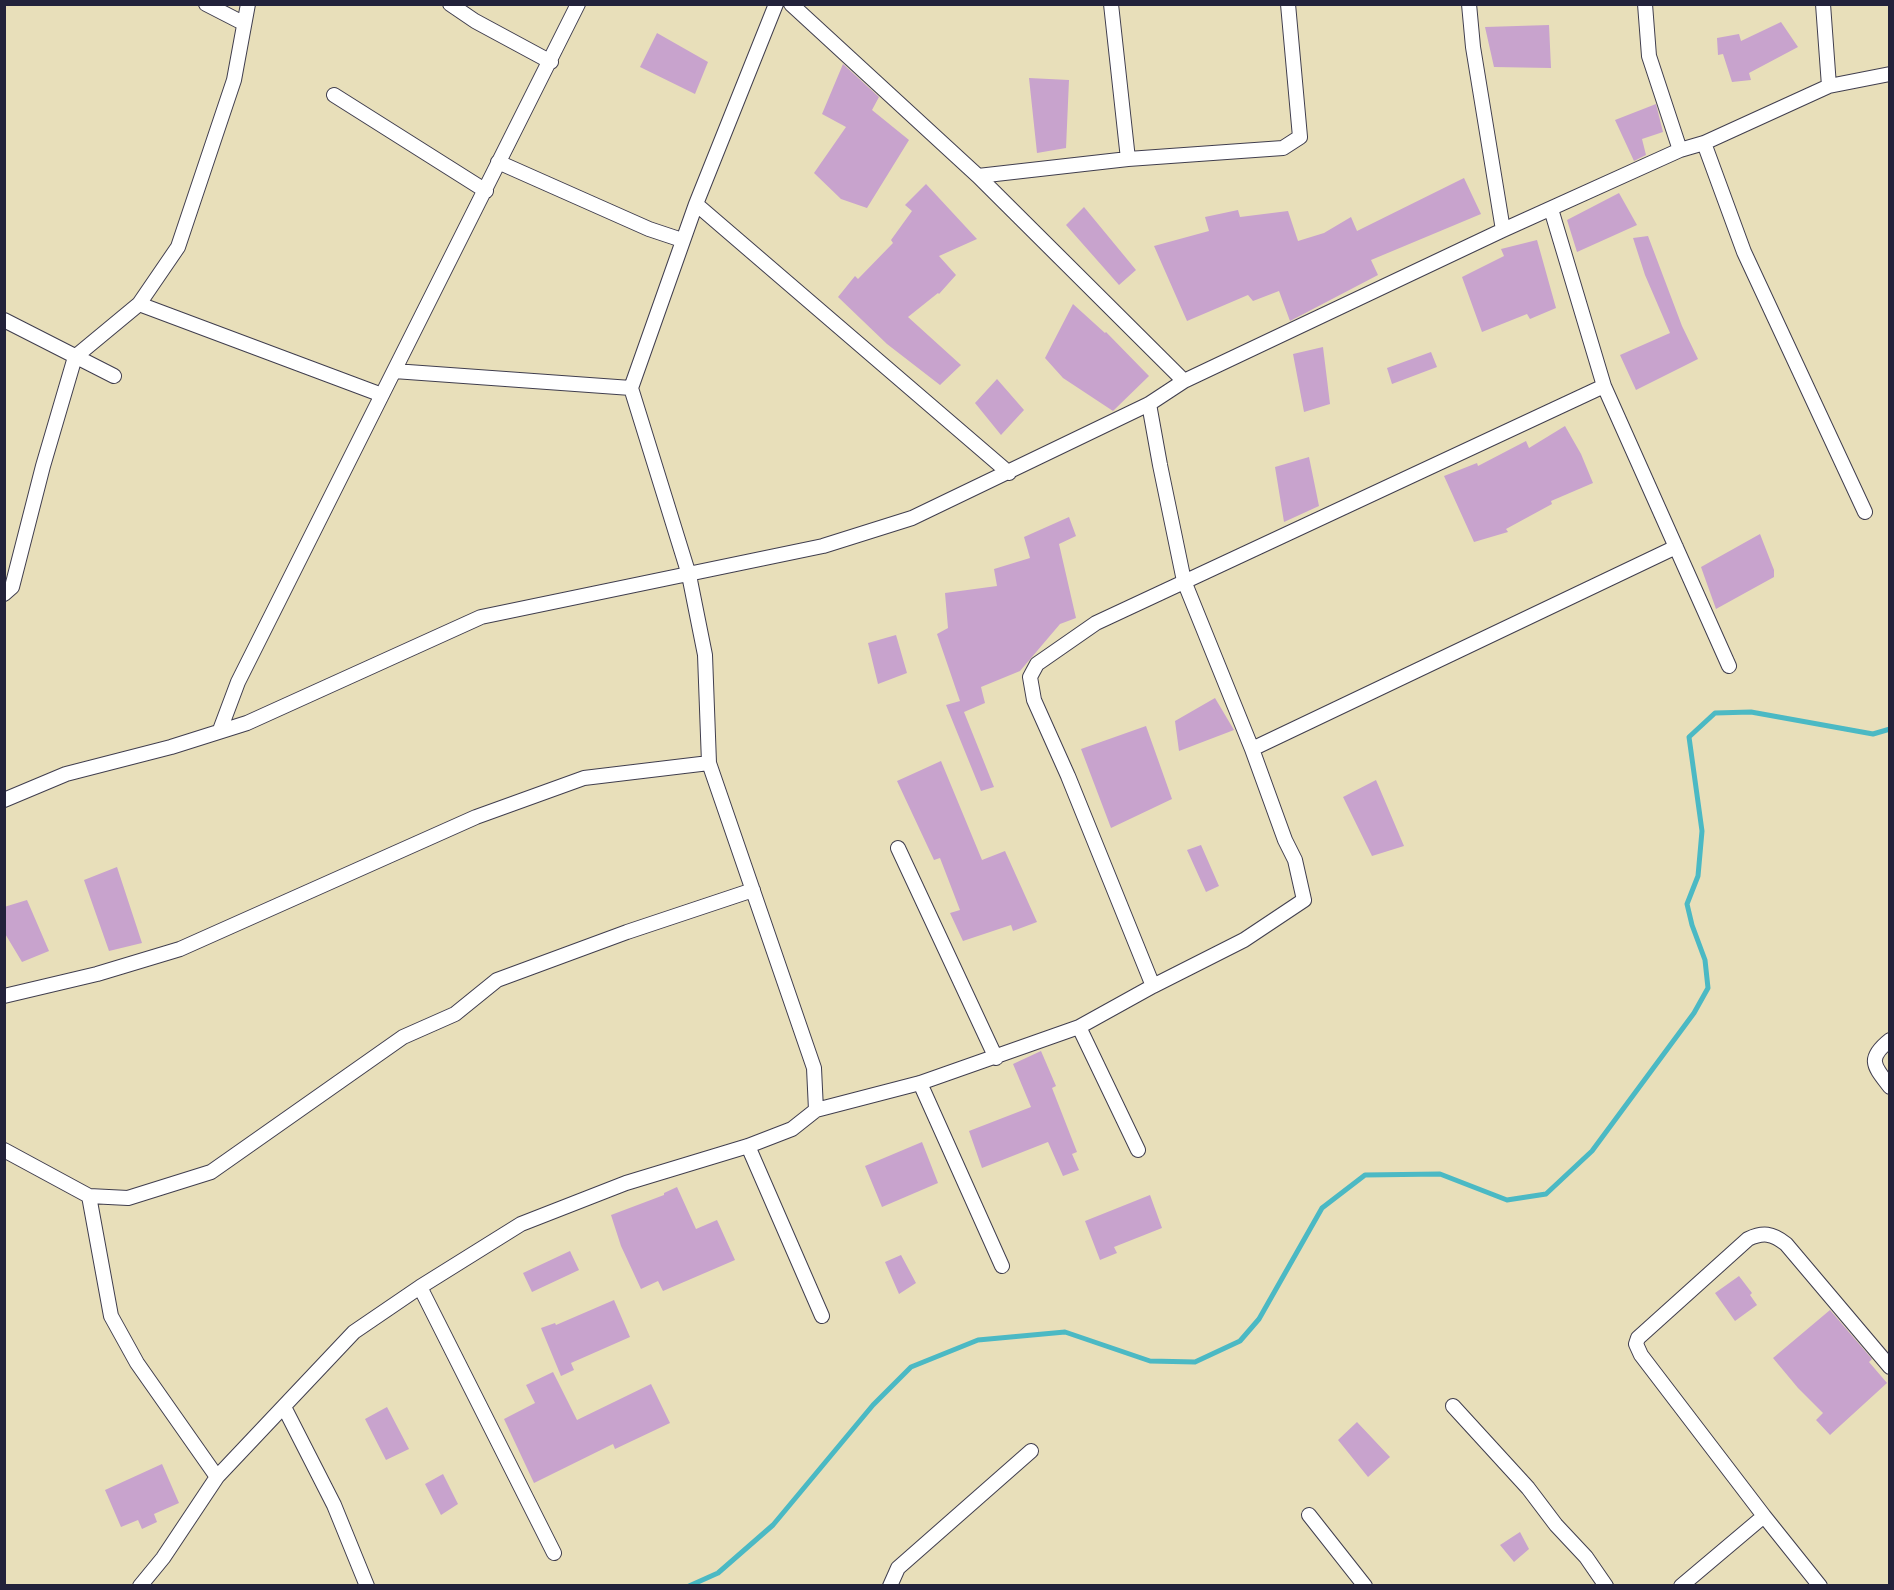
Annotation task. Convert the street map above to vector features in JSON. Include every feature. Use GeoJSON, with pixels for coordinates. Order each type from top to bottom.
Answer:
{"type":"FeatureCollection","features":[{"type":"Feature","properties":{"kind":"street"},"geometry":{"type":"LineString","coordinates":[[206,4],[243,23]]}},
{"type":"Feature","properties":{"kind":"street"},"geometry":{"type":"LineString","coordinates":[[4,594],[12,587],[43,466],[75,357],[139,304],[178,247],[234,80],[248,4]]}},
{"type":"Feature","properties":{"kind":"street"},"geometry":{"type":"LineString","coordinates":[[450,4],[475,21],[551,62]]}},
{"type":"Feature","properties":{"kind":"street"},"geometry":{"type":"LineString","coordinates":[[220,730],[238,682],[486,191],[498,162],[551,62],[578,4]]}},
{"type":"Feature","properties":{"kind":"street"},"geometry":{"type":"LineString","coordinates":[[776,4],[682,240],[631,388],[689,575],[705,655],[709,763],[814,1068],[816,1110]]}},
{"type":"Feature","properties":{"kind":"street"},"geometry":{"type":"LineString","coordinates":[[791,4],[978,176],[1184,381]]}},
{"type":"Feature","properties":{"kind":"street"},"geometry":{"type":"LineString","coordinates":[[1111,4],[1128,159]]}},
{"type":"Feature","properties":{"kind":"street"},"geometry":{"type":"LineString","coordinates":[[978,176],[1128,159],[1283,148],[1300,137],[1288,4]]}},
{"type":"Feature","properties":{"kind":"street"},"geometry":{"type":"LineString","coordinates":[[1469,4],[1473,47],[1503,230]]}},
{"type":"Feature","properties":{"kind":"street"},"geometry":{"type":"LineString","coordinates":[[1645,4],[1649,56],[1680,150]]}},
{"type":"Feature","properties":{"kind":"street"},"geometry":{"type":"LineString","coordinates":[[1823,4],[1829,86]]}},
{"type":"Feature","properties":{"kind":"street"},"geometry":{"type":"LineString","coordinates":[[4,800],[66,774],[171,747],[248,723],[481,617],[823,546],[912,518],[1149,404],[1184,381],[1551,208],[1829,86],[1890,74]]}},
{"type":"Feature","properties":{"kind":"street"},"geometry":{"type":"LineString","coordinates":[[334,95],[486,191]]}},
{"type":"Feature","properties":{"kind":"street"},"geometry":{"type":"LineString","coordinates":[[1704,142],[1744,252],[1865,512]]}},
{"type":"Feature","properties":{"kind":"street"},"geometry":{"type":"LineString","coordinates":[[498,162],[650,229],[682,240]]}},
{"type":"Feature","properties":{"kind":"street"},"geometry":{"type":"LineString","coordinates":[[696,204],[1009,473]]}},
{"type":"Feature","properties":{"kind":"street"},"geometry":{"type":"LineString","coordinates":[[1551,208],[1604,386],[1729,666]]}},
{"type":"Feature","properties":{"kind":"street"},"geometry":{"type":"LineString","coordinates":[[139,304],[382,395]]}},
{"type":"Feature","properties":{"kind":"street"},"geometry":{"type":"LineString","coordinates":[[4,320],[114,376]]}},
{"type":"Feature","properties":{"kind":"street"},"geometry":{"type":"LineString","coordinates":[[394,371],[631,388]]}},
{"type":"Feature","properties":{"kind":"street"},"geometry":{"type":"LineString","coordinates":[[1153,986],[1068,776],[1034,700],[1030,677],[1037,664],[1096,623],[1604,386]]}},
{"type":"Feature","properties":{"kind":"street"},"geometry":{"type":"LineString","coordinates":[[140,1586],[163,1558],[217,1477],[354,1332],[420,1287],[521,1224],[626,1183],[748,1146],[792,1129],[816,1110],[920,1083],[1079,1027],[1244,940],[1304,900],[1295,860],[1285,840],[1252,749],[1184,581],[1149,404]]}},
{"type":"Feature","properties":{"kind":"street"},"geometry":{"type":"LineString","coordinates":[[1252,749],[1676,547]]}},
{"type":"Feature","properties":{"kind":"street"},"geometry":{"type":"LineString","coordinates":[[4,996],[97,974],[180,949],[476,817],[584,778],[709,763]]}},
{"type":"Feature","properties":{"kind":"street"},"geometry":{"type":"LineString","coordinates":[[898,848],[996,1058]]}},
{"type":"Feature","properties":{"kind":"street"},"geometry":{"type":"LineString","coordinates":[[4,1150],[89,1196],[128,1198],[211,1172],[403,1038],[455,1014],[497,980],[627,932],[753,890]]}},
{"type":"Feature","properties":{"kind":"street"},"geometry":{"type":"LineString","coordinates":[[1079,1027],[1138,1150]]}},
{"type":"Feature","properties":{"kind":"street"},"geometry":{"type":"LineString","coordinates":[[1890,1040],[1876,1051],[1873,1061],[1890,1088]]}},
{"type":"Feature","properties":{"kind":"street"},"geometry":{"type":"LineString","coordinates":[[920,1083],[1002,1266]]}},
{"type":"Feature","properties":{"kind":"street"},"geometry":{"type":"LineString","coordinates":[[748,1146],[822,1316]]}},
{"type":"Feature","properties":{"kind":"street"},"geometry":{"type":"LineString","coordinates":[[89,1196],[111,1316],[137,1363],[217,1477]]}},
{"type":"Feature","properties":{"kind":"street"},"geometry":{"type":"LineString","coordinates":[[1820,1586],[1764,1516],[1641,1354],[1636,1344],[1638,1338],[1748,1239],[1760,1233],[1775,1235],[1786,1244],[1890,1367]]}},
{"type":"Feature","properties":{"kind":"street"},"geometry":{"type":"LineString","coordinates":[[420,1287],[554,1553]]}},
{"type":"Feature","properties":{"kind":"street"},"geometry":{"type":"LineString","coordinates":[[1452,1406],[1528,1488],[1556,1525],[1586,1557],[1606,1586]]}},
{"type":"Feature","properties":{"kind":"street"},"geometry":{"type":"LineString","coordinates":[[284,1407],[334,1505],[367,1586]]}},
{"type":"Feature","properties":{"kind":"street"},"geometry":{"type":"LineString","coordinates":[[890,1586],[898,1568],[1031,1450]]}},
{"type":"Feature","properties":{"kind":"street"},"geometry":{"type":"LineString","coordinates":[[1309,1515],[1365,1586]]}},
{"type":"Feature","properties":{"kind":"street"},"geometry":{"type":"LineString","coordinates":[[1681,1586],[1764,1516]]}},
{"type":"Feature","properties":{"kind":"building"},"geometry":{"type":"Polygon","coordinates":[[[1781,22],[1798,47],[1749,73],[1751,80],[1732,82],[1723,54],[1718,55],[1717,38],[1739,34],[1741,41],[1781,22]]]}},
{"type":"Feature","properties":{"kind":"building"},"geometry":{"type":"Polygon","coordinates":[[[1549,25],[1551,68],[1494,67],[1485,27],[1549,25]]]}},
{"type":"Feature","properties":{"kind":"building"},"geometry":{"type":"Polygon","coordinates":[[[657,33],[708,62],[695,94],[640,67],[657,33]]]}},
{"type":"Feature","properties":{"kind":"building"},"geometry":{"type":"Polygon","coordinates":[[[843,64],[879,97],[872,110],[909,140],[867,208],[841,199],[814,173],[846,127],[822,114],[843,64]]]}},
{"type":"Feature","properties":{"kind":"building"},"geometry":{"type":"Polygon","coordinates":[[[1029,78],[1069,80],[1066,148],[1037,153],[1029,78]]]}},
{"type":"Feature","properties":{"kind":"building"},"geometry":{"type":"Polygon","coordinates":[[[1656,104],[1663,132],[1642,139],[1646,155],[1634,161],[1615,120],[1656,104]]]}},
{"type":"Feature","properties":{"kind":"building"},"geometry":{"type":"Polygon","coordinates":[[[1464,178],[1481,214],[1371,260],[1378,275],[1290,321],[1279,291],[1253,301],[1248,295],[1187,321],[1154,246],[1209,231],[1205,217],[1238,210],[1240,217],[1288,211],[1298,241],[1324,233],[1351,217],[1357,231],[1464,178]]]}},
{"type":"Feature","properties":{"kind":"building"},"geometry":{"type":"Polygon","coordinates":[[[926,184],[977,239],[939,256],[956,275],[939,294],[908,317],[961,365],[940,385],[887,344],[838,297],[855,276],[858,279],[893,243],[891,240],[912,211],[905,205],[926,184]]]}},
{"type":"Feature","properties":{"kind":"building"},"geometry":{"type":"Polygon","coordinates":[[[1619,193],[1637,225],[1577,252],[1567,220],[1619,193]]]}},
{"type":"Feature","properties":{"kind":"building"},"geometry":{"type":"Polygon","coordinates":[[[1084,207],[1136,270],[1119,285],[1066,225],[1084,207]]]}},
{"type":"Feature","properties":{"kind":"building"},"geometry":{"type":"Polygon","coordinates":[[[1648,236],[1682,326],[1698,359],[1636,390],[1620,355],[1670,333],[1645,275],[1633,238],[1648,236]]]}},
{"type":"Feature","properties":{"kind":"building"},"geometry":{"type":"Polygon","coordinates":[[[1537,240],[1556,308],[1530,319],[1527,314],[1482,332],[1462,277],[1504,256],[1501,249],[1537,240]]]}},
{"type":"Feature","properties":{"kind":"building"},"geometry":{"type":"Polygon","coordinates":[[[1073,304],[1106,332],[1149,376],[1113,411],[1063,378],[1045,358],[1073,304]]]}},
{"type":"Feature","properties":{"kind":"building"},"geometry":{"type":"Polygon","coordinates":[[[1323,347],[1330,404],[1304,412],[1293,354],[1323,347]]]}},
{"type":"Feature","properties":{"kind":"building"},"geometry":{"type":"Polygon","coordinates":[[[1431,352],[1437,367],[1392,384],[1387,368],[1431,352]]]}},
{"type":"Feature","properties":{"kind":"building"},"geometry":{"type":"Polygon","coordinates":[[[997,379],[1024,410],[1001,435],[975,403],[997,379]]]}},
{"type":"Feature","properties":{"kind":"building"},"geometry":{"type":"Polygon","coordinates":[[[1565,426],[1581,454],[1593,483],[1551,501],[1552,504],[1506,529],[1508,532],[1474,542],[1444,476],[1477,463],[1478,466],[1526,441],[1529,448],[1565,426]]]}},
{"type":"Feature","properties":{"kind":"building"},"geometry":{"type":"Polygon","coordinates":[[[1309,457],[1319,506],[1284,522],[1275,467],[1309,457]]]}},
{"type":"Feature","properties":{"kind":"building"},"geometry":{"type":"Polygon","coordinates":[[[1069,517],[1076,536],[1059,544],[1076,618],[1060,624],[1020,671],[981,687],[985,703],[964,712],[994,787],[981,791],[946,705],[960,701],[937,634],[948,628],[945,593],[997,586],[994,569],[1030,558],[1024,537],[1069,517]]]}},
{"type":"Feature","properties":{"kind":"building"},"geometry":{"type":"Polygon","coordinates":[[[1760,534],[1774,570],[1774,577],[1716,609],[1701,567],[1760,534]]]}},
{"type":"Feature","properties":{"kind":"building"},"geometry":{"type":"Polygon","coordinates":[[[896,635],[907,673],[878,684],[868,643],[896,635]]]}},
{"type":"Feature","properties":{"kind":"building"},"geometry":{"type":"Polygon","coordinates":[[[1215,698],[1234,730],[1179,751],[1175,721],[1215,698]]]}},
{"type":"Feature","properties":{"kind":"building"},"geometry":{"type":"Polygon","coordinates":[[[1146,726],[1172,799],[1111,828],[1081,749],[1146,726]]]}},
{"type":"Feature","properties":{"kind":"building"},"geometry":{"type":"Polygon","coordinates":[[[941,761],[982,860],[1005,851],[1037,922],[1013,931],[1011,925],[963,941],[950,913],[960,910],[940,858],[934,860],[897,781],[941,761]]]}},
{"type":"Feature","properties":{"kind":"building"},"geometry":{"type":"Polygon","coordinates":[[[1376,780],[1404,846],[1372,856],[1343,797],[1376,780]]]}},
{"type":"Feature","properties":{"kind":"building"},"geometry":{"type":"Polygon","coordinates":[[[1201,845],[1219,886],[1206,892],[1187,850],[1201,845]]]}},
{"type":"Feature","properties":{"kind":"building"},"geometry":{"type":"Polygon","coordinates":[[[117,867],[142,943],[109,951],[84,880],[117,867]]]}},
{"type":"Feature","properties":{"kind":"building"},"geometry":{"type":"Polygon","coordinates":[[[27,900],[49,951],[22,962],[4,932],[4,907],[27,900]]]}},
{"type":"Feature","properties":{"kind":"building"},"geometry":{"type":"Polygon","coordinates":[[[1041,1051],[1056,1086],[1052,1088],[1077,1152],[1072,1154],[1079,1170],[1063,1176],[1048,1142],[982,1168],[969,1131],[1031,1107],[1013,1064],[1041,1051]]]}},
{"type":"Feature","properties":{"kind":"building"},"geometry":{"type":"Polygon","coordinates":[[[922,1142],[938,1183],[882,1207],[865,1166],[922,1142]]]}},
{"type":"Feature","properties":{"kind":"building"},"geometry":{"type":"Polygon","coordinates":[[[677,1187],[696,1229],[717,1220],[735,1260],[663,1291],[658,1281],[641,1289],[621,1246],[611,1215],[664,1195],[677,1187]]]}},
{"type":"Feature","properties":{"kind":"building"},"geometry":{"type":"Polygon","coordinates":[[[1150,1195],[1162,1228],[1114,1247],[1117,1253],[1100,1260],[1085,1221],[1150,1195]]]}},
{"type":"Feature","properties":{"kind":"building"},"geometry":{"type":"Polygon","coordinates":[[[570,1251],[579,1270],[532,1292],[523,1273],[570,1251]]]}},
{"type":"Feature","properties":{"kind":"building"},"geometry":{"type":"Polygon","coordinates":[[[901,1255],[916,1283],[899,1294],[885,1262],[901,1255]]]}},
{"type":"Feature","properties":{"kind":"building"},"geometry":{"type":"Polygon","coordinates":[[[1739,1276],[1752,1293],[1750,1295],[1757,1305],[1735,1321],[1715,1293],[1739,1276]]]}},
{"type":"Feature","properties":{"kind":"building"},"geometry":{"type":"Polygon","coordinates":[[[614,1300],[630,1337],[571,1363],[574,1370],[561,1376],[541,1328],[555,1323],[556,1325],[614,1300]]]}},
{"type":"Feature","properties":{"kind":"building"},"geometry":{"type":"Polygon","coordinates":[[[1830,1310],[1872,1359],[1869,1362],[1887,1383],[1830,1435],[1816,1420],[1823,1413],[1773,1358],[1830,1310]]]}},
{"type":"Feature","properties":{"kind":"building"},"geometry":{"type":"Polygon","coordinates":[[[553,1372],[577,1420],[651,1384],[670,1423],[615,1449],[613,1444],[534,1483],[504,1419],[535,1403],[526,1385],[553,1372]]]}},
{"type":"Feature","properties":{"kind":"building"},"geometry":{"type":"Polygon","coordinates":[[[387,1407],[409,1449],[386,1460],[365,1419],[387,1407]]]}},
{"type":"Feature","properties":{"kind":"building"},"geometry":{"type":"Polygon","coordinates":[[[1357,1422],[1390,1457],[1368,1477],[1338,1440],[1357,1422]]]}},
{"type":"Feature","properties":{"kind":"building"},"geometry":{"type":"Polygon","coordinates":[[[162,1464],[179,1503],[154,1514],[157,1522],[142,1529],[138,1520],[121,1527],[105,1490],[162,1464]]]}},
{"type":"Feature","properties":{"kind":"building"},"geometry":{"type":"Polygon","coordinates":[[[443,1474],[458,1504],[441,1515],[425,1484],[443,1474]]]}},
{"type":"Feature","properties":{"kind":"building"},"geometry":{"type":"Polygon","coordinates":[[[1520,1532],[1529,1549],[1514,1562],[1500,1545],[1520,1532]]]}},
{"type":"Feature","properties":{"kind":"waterway"},"geometry":{"type":"LineString","coordinates":[[689,1586],[718,1573],[773,1525],[873,1405],[911,1367],[978,1340],[1065,1332],[1150,1361],[1195,1362],[1240,1341],[1259,1319],[1322,1208],[1365,1175],[1440,1174],[1507,1200],[1546,1194],[1592,1151],[1694,1013],[1708,988],[1705,960],[1687,904],[1698,876],[1702,831],[1689,737],[1715,713],[1751,712],[1873,734],[1890,729]]}}]}
